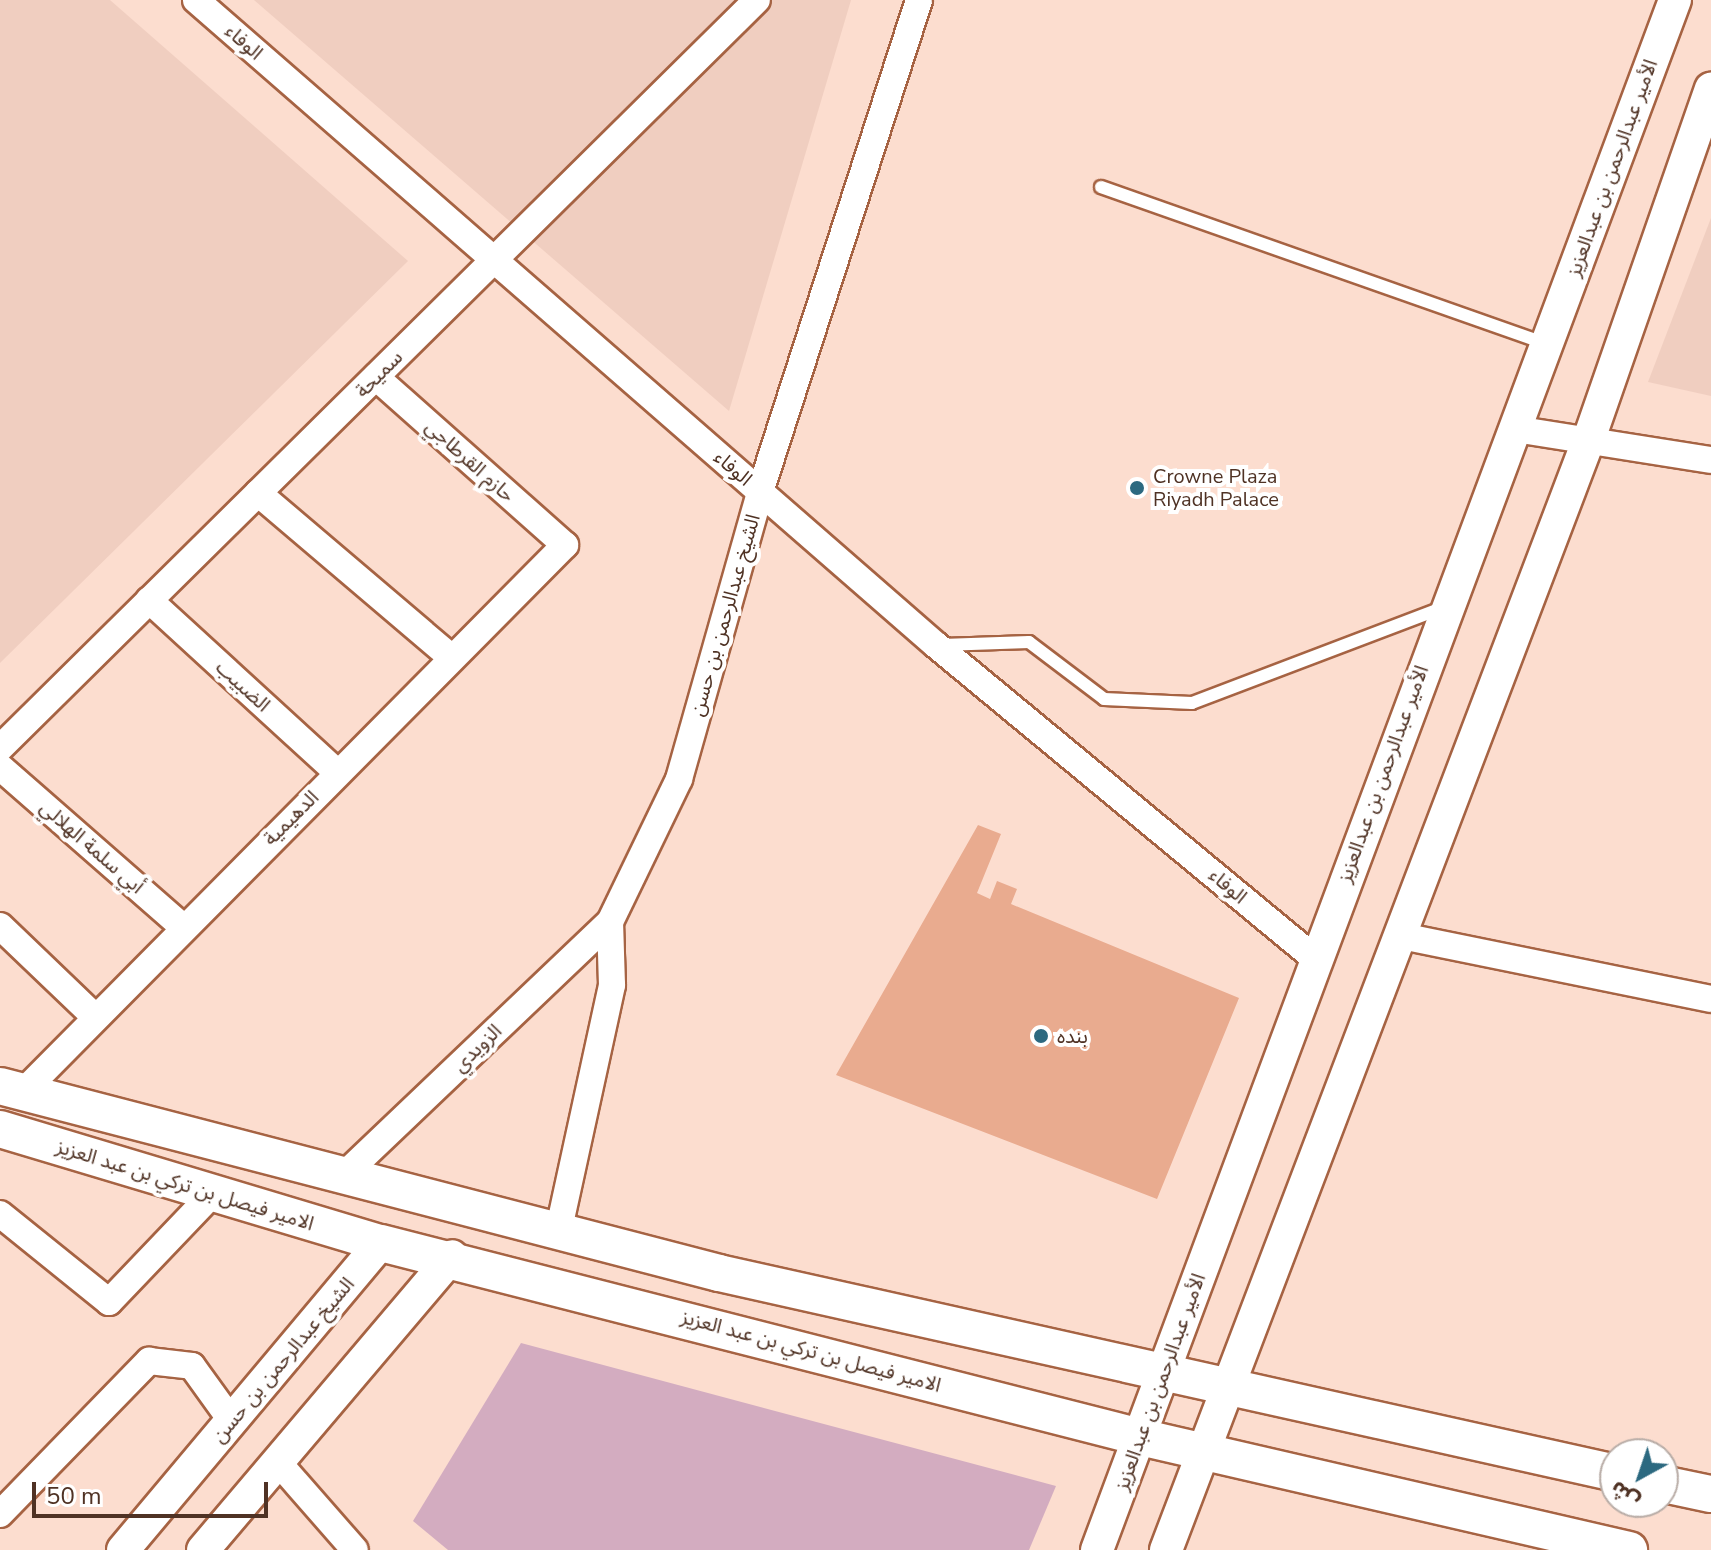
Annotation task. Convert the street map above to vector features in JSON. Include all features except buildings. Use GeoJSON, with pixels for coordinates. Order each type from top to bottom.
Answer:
{"type":"FeatureCollection","features":[{"type":"Feature","properties":{"kind":"main road","name":"الامير فيصل بن تركي بن عبد العزيز"},"geometry":{"type":"LineString","coordinates":[[10,1090],[558,1233],[1599,1469]]}},
{"type":"Feature","properties":{"kind":"main road","name":"الامير فيصل بن تركي بن عبد العزيز"},"geometry":{"type":"LineString","coordinates":[[0,1129],[381,1243],[452,1256],[1140,1437],[1629,1550]]}},
{"type":"Feature","properties":{"kind":"main road"},"geometry":{"type":"LineString","coordinates":[[1679,1487],[1711,1494]]}},
{"type":"Feature","properties":{"kind":"street","name":"الوفاء"},"geometry":{"type":"LineString","coordinates":[[196,0],[936,645],[1314,958]]}},
{"type":"Feature","properties":{"kind":"street","name":"سميحة"},"geometry":{"type":"LineString","coordinates":[[0,748],[757,0]]}},
{"type":"Feature","properties":{"kind":"street","name":"الشيخ عبدالرحمن بن حسن"},"geometry":{"type":"LineString","coordinates":[[558,1233],[612,985],[610,922],[679,779],[760,492],[919,0]]}},
{"type":"Feature","properties":{"kind":"street","name":"الأمير عبدالرحمن بن عبدالعزيز"},"geometry":{"type":"LineString","coordinates":[[1097,1550],[1445,606],[1515,429],[1675,0]]}},
{"type":"Feature","properties":{"kind":"street"},"geometry":{"type":"LineString","coordinates":[[1166,1550],[1232,1386],[1589,439],[1711,89]]}},
{"type":"Feature","properties":{"kind":"street","name":"حازم القرطاجي"},"geometry":{"type":"LineString","coordinates":[[376,377],[565,545]]}},
{"type":"Feature","properties":{"kind":"street"},"geometry":{"type":"LineString","coordinates":[[1515,429],[1711,460]]}},
{"type":"Feature","properties":{"kind":"street"},"geometry":{"type":"LineString","coordinates":[[258,493],[451,657]]}},
{"type":"Feature","properties":{"kind":"street","name":"الدهيمية"},"geometry":{"type":"LineString","coordinates":[[10,1090],[94,1016],[565,545]]}},
{"type":"Feature","properties":{"kind":"street","name":"الضبيب"},"geometry":{"type":"LineString","coordinates":[[149,600],[337,772]]}},
{"type":"Feature","properties":{"kind":"street","name":"أبي سلمة الهلالي"},"geometry":{"type":"LineString","coordinates":[[0,767],[183,927]]}},
{"type":"Feature","properties":{"kind":"street","name":"الزويدي"},"geometry":{"type":"LineString","coordinates":[[344,1175],[610,922]]}},
{"type":"Feature","properties":{"kind":"street"},"geometry":{"type":"LineString","coordinates":[[0,926],[94,1016]]}},
{"type":"Feature","properties":{"kind":"street"},"geometry":{"type":"LineString","coordinates":[[1402,936],[1711,999]]}},
{"type":"Feature","properties":{"kind":"street"},"geometry":{"type":"LineString","coordinates":[[0,1214],[109,1302],[213,1193]]}},
{"type":"Feature","properties":{"kind":"street","name":"الشيخ عبدالرحمن بن حسن"},"geometry":{"type":"LineString","coordinates":[[123,1550],[381,1243]]}},
{"type":"Feature","properties":{"kind":"street"},"geometry":{"type":"LineString","coordinates":[[203,1550],[452,1256]]}},
{"type":"Feature","properties":{"kind":"street"},"geometry":{"type":"LineString","coordinates":[[0,1514],[149,1361],[192,1366],[231,1420]]}},
{"type":"Feature","properties":{"kind":"street"},"geometry":{"type":"LineString","coordinates":[[277,1461],[355,1550]]}},
{"type":"Feature","properties":{"kind":"lane"},"geometry":{"type":"LineString","coordinates":[[1101,187],[1547,344]]}},
{"type":"Feature","properties":{"kind":"lane"},"geometry":{"type":"LineString","coordinates":[[936,645],[1029,642],[1104,699],[1192,703],[1445,606]]}},
{"type":"Feature","properties":{"kind":"shaded area"},"geometry":{"type":"Polygon","coordinates":[[[0,0],[110,0],[408,261],[0,663],[0,0]]]}},
{"type":"Feature","properties":{"kind":"shaded area"},"geometry":{"type":"Polygon","coordinates":[[[254,0],[851,0],[729,411],[254,0]]]}},
{"type":"Feature","properties":{"kind":"shaded area"},"geometry":{"type":"Polygon","coordinates":[[[1711,218],[1711,396],[1648,382],[1711,218]]]}},
{"type":"Feature","properties":{"kind":"shaded area"},"geometry":{"type":"Polygon","coordinates":[[[521,1343],[1056,1486],[1029,1550],[448,1550],[413,1521],[521,1343]]]}},
{"type":"Feature","properties":{"kind":"place","name":"Crowne Plaza Riyadh Palace"},"geometry":{"type":"Point","coordinates":[1137,488]}},
{"type":"Feature","properties":{"kind":"place","name":"بنده"},"geometry":{"type":"Point","coordinates":[1041,1036]}}]}
